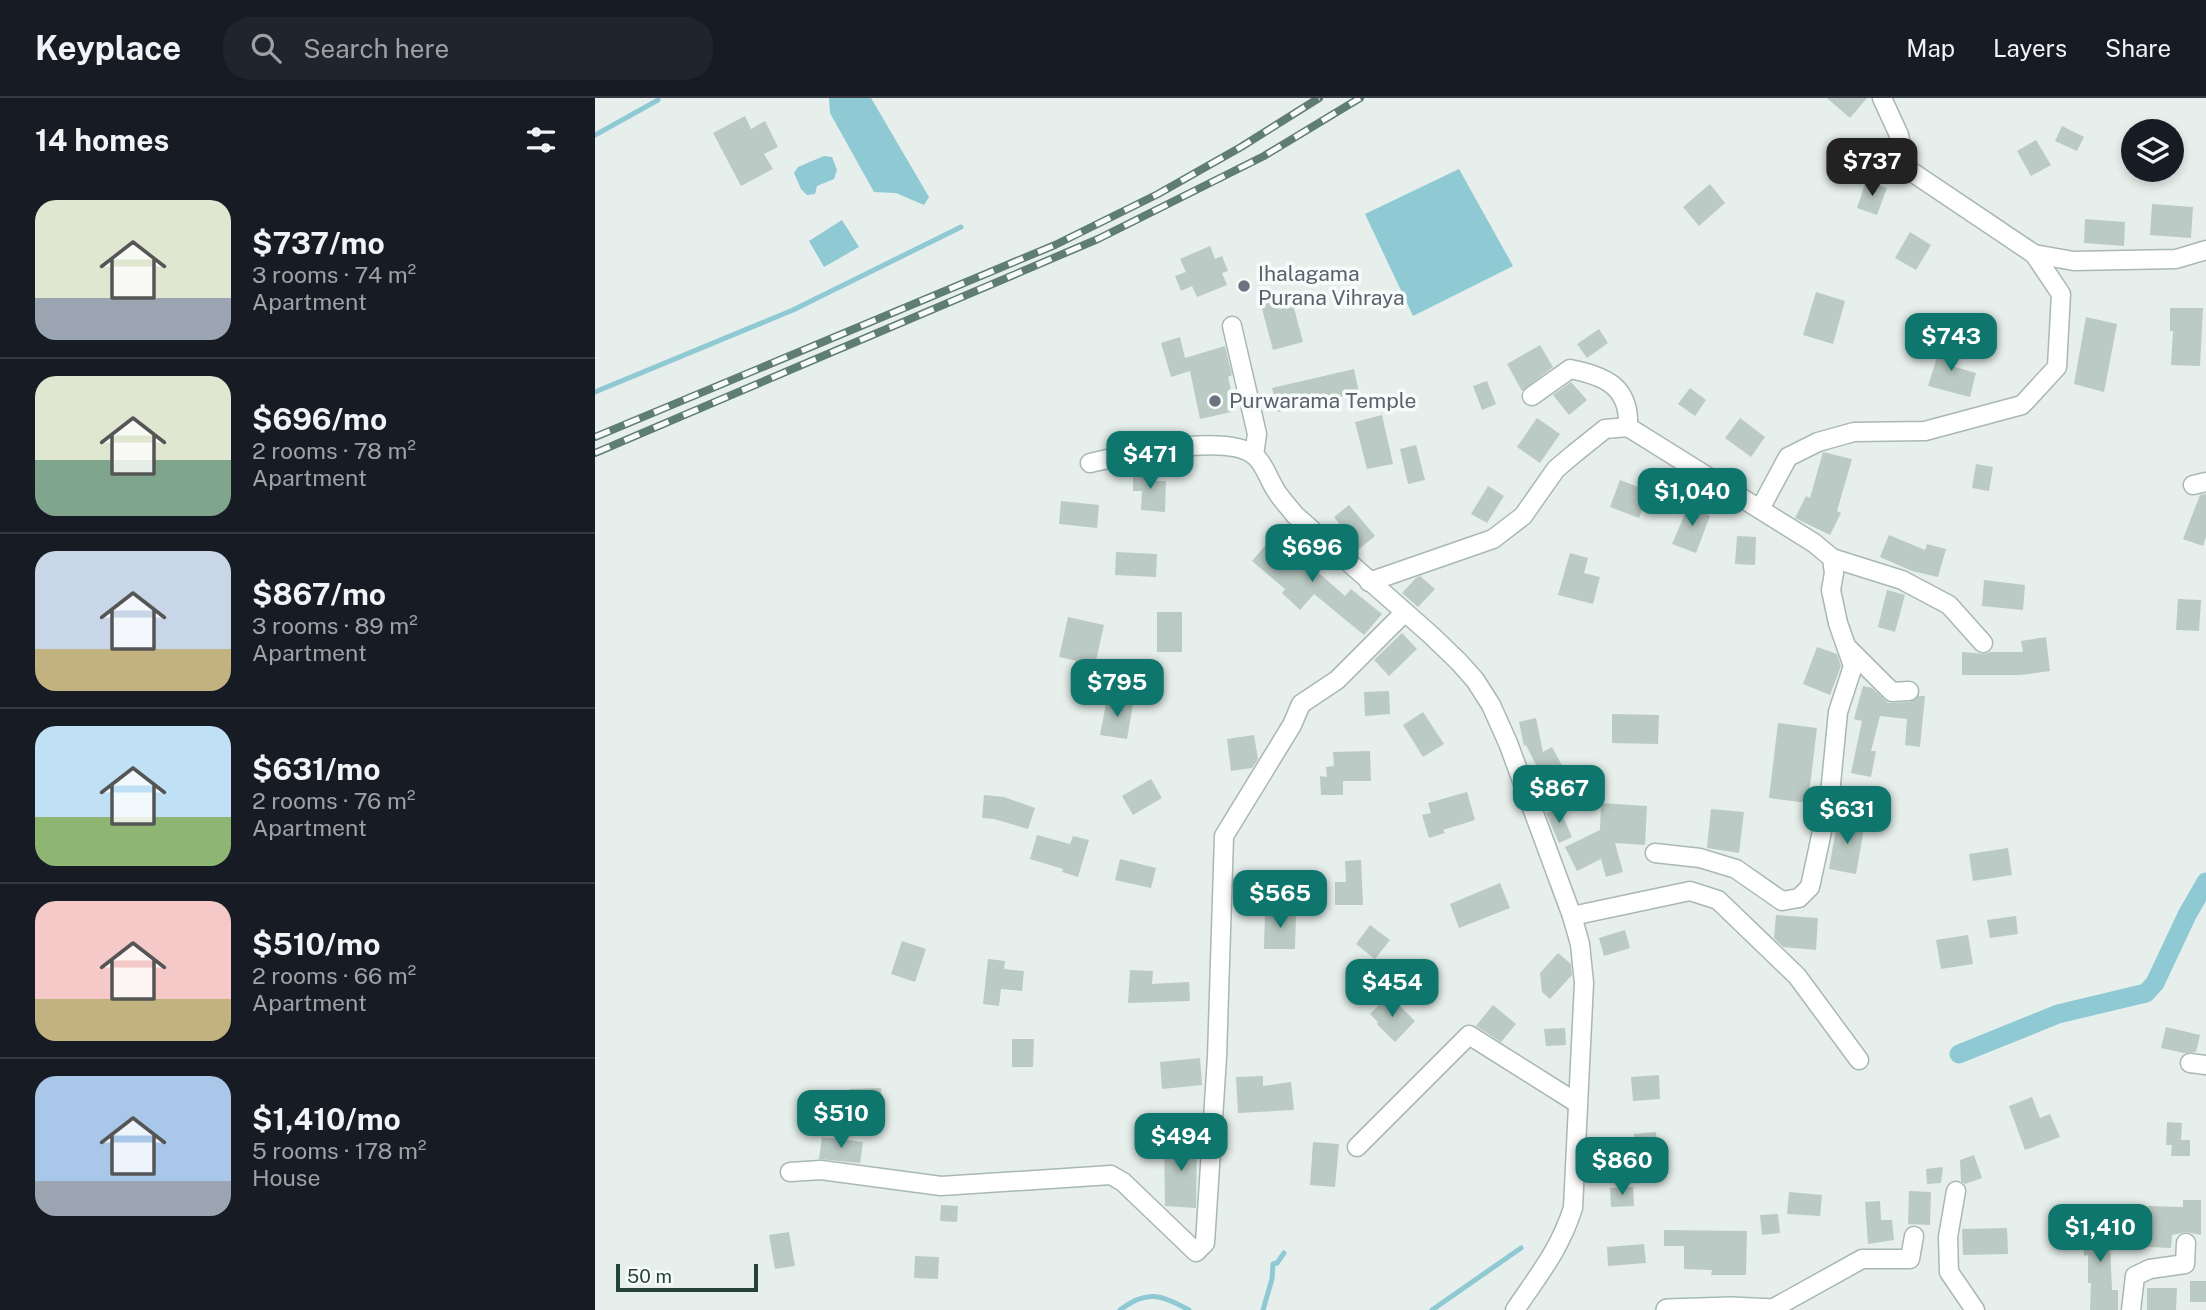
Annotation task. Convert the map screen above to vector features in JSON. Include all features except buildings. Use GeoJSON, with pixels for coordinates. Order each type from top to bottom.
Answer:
{"type":"FeatureCollection","features":[{"type":"Feature","properties":{"kind":"street"},"geometry":{"type":"LineString","coordinates":[[1760,509],[1788,457],[1818,442],[1854,432],[1925,431],[2021,405],[2057,367],[2061,294],[2034,254],[1906,167],[1899,135],[1882,98]]}},
{"type":"Feature","properties":{"kind":"street"},"geometry":{"type":"LineString","coordinates":[[2034,254],[2074,261],[2176,259],[2206,250]]}},
{"type":"Feature","properties":{"kind":"street"},"geometry":{"type":"LineString","coordinates":[[1232,326],[1257,434],[1254,455]]}},
{"type":"Feature","properties":{"kind":"street"},"geometry":{"type":"LineString","coordinates":[[1531,396],[1570,369],[1591,373],[1616,388],[1625,397],[1629,411],[1628,428]]}},
{"type":"Feature","properties":{"kind":"street"},"geometry":{"type":"LineString","coordinates":[[1369,582],[1493,540],[1523,516],[1556,469],[1574,453],[1605,429],[1628,428],[1814,543],[1832,558],[1902,580],[1949,605],[1983,643]]}},
{"type":"Feature","properties":{"kind":"street"},"geometry":{"type":"LineString","coordinates":[[1090,463],[1153,449],[1205,446],[1228,446],[1254,455],[1263,465],[1281,498],[1295,514],[1459,662],[1491,705],[1572,916],[1580,944],[1584,983],[1573,1208],[1556,1250],[1515,1310]]}},
{"type":"Feature","properties":{"kind":"street"},"geometry":{"type":"LineString","coordinates":[[1655,853],[1700,858],[1736,869],[1782,901],[1799,898],[1811,887],[1830,794],[1838,712],[1853,666],[1838,623],[1831,590],[1832,558]]}},
{"type":"Feature","properties":{"kind":"street"},"geometry":{"type":"LineString","coordinates":[[790,1172],[821,1170],[941,1186],[1111,1175],[1123,1182],[1196,1252],[1205,1243],[1217,1057],[1224,836],[1292,726],[1301,704],[1337,680],[1404,612]]}},
{"type":"Feature","properties":{"kind":"street"},"geometry":{"type":"LineString","coordinates":[[1849,649],[1892,692],[1909,691]]}},
{"type":"Feature","properties":{"kind":"street"},"geometry":{"type":"LineString","coordinates":[[1572,916],[1690,891],[1718,900],[1797,976],[1859,1060]]}},
{"type":"Feature","properties":{"kind":"street"},"geometry":{"type":"LineString","coordinates":[[1357,1147],[1469,1035],[1577,1103]]}},
{"type":"Feature","properties":{"kind":"street"},"geometry":{"type":"LineString","coordinates":[[1956,1191],[1948,1237],[1949,1272],[1975,1310]]}},
{"type":"Feature","properties":{"kind":"street"},"geometry":{"type":"LineString","coordinates":[[1667,1310],[1773,1310],[1862,1259],[1910,1259],[1914,1236]]}},
{"type":"Feature","properties":{"kind":"street"},"geometry":{"type":"LineString","coordinates":[[2131,1310],[2135,1276],[2150,1269],[2185,1264],[2186,1243]]}},
{"type":"Feature","properties":{"kind":"water"},"geometry":{"type":"Polygon","coordinates":[[[829,98],[871,98],[929,197],[924,205],[896,193],[874,192],[830,113],[829,98]]]}},
{"type":"Feature","properties":{"kind":"water"},"geometry":{"type":"Polygon","coordinates":[[[824,156],[832,157],[837,170],[834,179],[817,186],[815,194],[807,195],[801,189],[794,173],[798,167],[824,156]]]}},
{"type":"Feature","properties":{"kind":"water"},"geometry":{"type":"Polygon","coordinates":[[[1459,169],[1513,266],[1413,316],[1365,214],[1459,169]]]}},
{"type":"Feature","properties":{"kind":"water"},"geometry":{"type":"Polygon","coordinates":[[[842,220],[859,247],[824,267],[809,241],[842,220]]]}},
{"type":"Feature","properties":{"kind":"waterway"},"geometry":{"type":"LineString","coordinates":[[595,135],[658,100]]}},
{"type":"Feature","properties":{"kind":"waterway"},"geometry":{"type":"LineString","coordinates":[[595,392],[793,310],[961,227]]}},
{"type":"Feature","properties":{"kind":"waterway"},"geometry":{"type":"LineString","coordinates":[[1959,1054],[2058,1014],[2146,993],[2155,983],[2206,882]]}},
{"type":"Feature","properties":{"kind":"waterway"},"geometry":{"type":"LineString","coordinates":[[1432,1310],[1521,1248]]}},
{"type":"Feature","properties":{"kind":"waterway"},"geometry":{"type":"LineString","coordinates":[[1263,1310],[1272,1279],[1273,1264],[1277,1263],[1284,1253]]}},
{"type":"Feature","properties":{"kind":"waterway"},"geometry":{"type":"LineString","coordinates":[[1120,1310],[1138,1299],[1154,1296],[1189,1310]]}},
{"type":"Feature","properties":{"kind":"railway"},"geometry":{"type":"LineString","coordinates":[[595,437],[1055,245],[1158,194],[1241,147],[1319,98]]}},
{"type":"Feature","properties":{"kind":"railway"},"geometry":{"type":"LineString","coordinates":[[595,453],[1098,239],[1264,156],[1360,98]]}},
{"type":"Feature","properties":{"kind":"place","name":"Ihalagama Purana Vihraya"},"geometry":{"type":"Point","coordinates":[1244,286]}},
{"type":"Feature","properties":{"kind":"place","name":"Purwarama Temple"},"geometry":{"type":"Point","coordinates":[1215,401]}}]}
